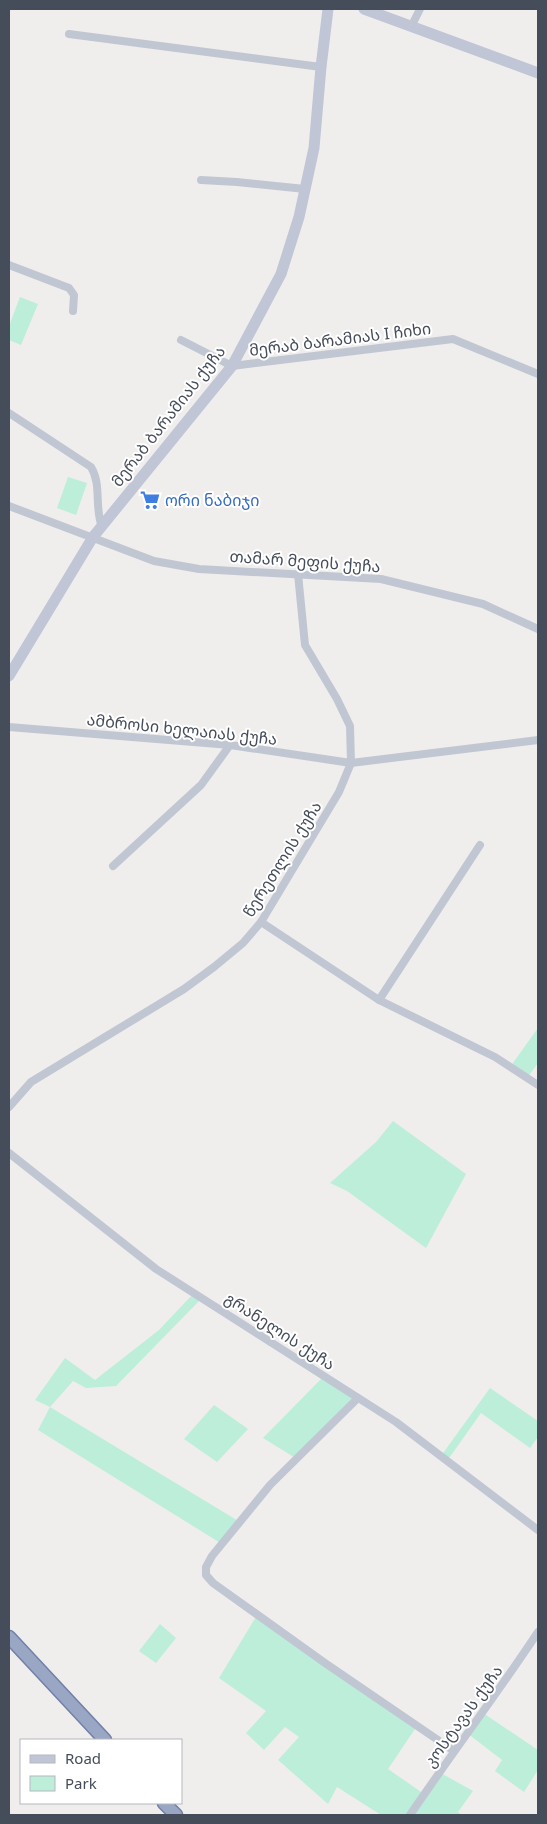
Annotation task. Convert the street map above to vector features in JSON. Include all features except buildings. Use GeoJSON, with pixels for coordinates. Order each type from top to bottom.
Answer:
{"type":"FeatureCollection","features":[{"type":"Feature","properties":{"kind":"highway"},"geometry":{"type":"LineString","coordinates":[[9,1637],[104,1739]]}},
{"type":"Feature","properties":{"kind":"highway"},"geometry":{"type":"LineString","coordinates":[[165,1804],[176,1815]]}},
{"type":"Feature","properties":{"kind":"main road","name":"მერაბ ბარამიას ქუჩა"},"geometry":{"type":"LineString","coordinates":[[9,676],[94,538],[232,366],[281,274],[299,217],[314,148],[328,9]]}},
{"type":"Feature","properties":{"kind":"main road"},"geometry":{"type":"LineString","coordinates":[[364,9],[538,73]]}},
{"type":"Feature","properties":{"kind":"street"},"geometry":{"type":"LineString","coordinates":[[412,26],[420,9]]}},
{"type":"Feature","properties":{"kind":"street"},"geometry":{"type":"LineString","coordinates":[[69,34],[321,67]]}},
{"type":"Feature","properties":{"kind":"street"},"geometry":{"type":"LineString","coordinates":[[202,180],[305,189]]}},
{"type":"Feature","properties":{"kind":"street"},"geometry":{"type":"LineString","coordinates":[[9,265],[69,288],[74,295],[73,311]]}},
{"type":"Feature","properties":{"kind":"street","name":"მერაბ ბარამიას I ჩიხი"},"geometry":{"type":"LineString","coordinates":[[232,366],[453,339],[538,374]]}},
{"type":"Feature","properties":{"kind":"street"},"geometry":{"type":"LineString","coordinates":[[181,340],[232,366]]}},
{"type":"Feature","properties":{"kind":"street"},"geometry":{"type":"LineString","coordinates":[[9,413],[91,467],[96,477],[97,514],[102,527]]}},
{"type":"Feature","properties":{"kind":"street","name":"თამარ მეფის ქუჩა"},"geometry":{"type":"LineString","coordinates":[[9,506],[154,561],[199,569],[381,579],[483,604],[538,629]]}},
{"type":"Feature","properties":{"kind":"street","name":"წერეთლის ქუჩა"},"geometry":{"type":"LineString","coordinates":[[9,1107],[31,1082],[184,989],[243,943],[261,922],[339,792],[351,763],[350,726],[337,699],[305,645],[298,574]]}},
{"type":"Feature","properties":{"kind":"street","name":"ამბროსი ხელაიას ქუჩა"},"geometry":{"type":"LineString","coordinates":[[9,727],[230,745],[351,763],[538,740]]}},
{"type":"Feature","properties":{"kind":"street"},"geometry":{"type":"LineString","coordinates":[[113,866],[201,786],[230,745]]}},
{"type":"Feature","properties":{"kind":"street"},"geometry":{"type":"LineString","coordinates":[[379,1000],[480,845]]}},
{"type":"Feature","properties":{"kind":"street"},"geometry":{"type":"LineString","coordinates":[[261,922],[379,1000],[495,1057],[538,1086]]}},
{"type":"Feature","properties":{"kind":"street","name":"გრანელის ქუჩა"},"geometry":{"type":"LineString","coordinates":[[9,1153],[156,1269],[396,1422],[538,1530]]}},
{"type":"Feature","properties":{"kind":"street"},"geometry":{"type":"LineString","coordinates":[[358,1398],[270,1486],[212,1556],[206,1567],[206,1575],[213,1583],[324,1663],[454,1751]]}},
{"type":"Feature","properties":{"kind":"street","name":"კოსტავას ქუჩა"},"geometry":{"type":"LineString","coordinates":[[410,1815],[454,1751],[496,1695],[538,1632]]}},
{"type":"Feature","properties":{"kind":"green space"},"geometry":{"type":"Polygon","coordinates":[[[20,297],[38,304],[21,345],[9,340],[9,326],[20,297]]]}},
{"type":"Feature","properties":{"kind":"green space"},"geometry":{"type":"Polygon","coordinates":[[[68,477],[87,483],[76,515],[57,508],[68,477]]]}},
{"type":"Feature","properties":{"kind":"green space"},"geometry":{"type":"Polygon","coordinates":[[[538,1028],[538,1063],[527,1078],[510,1067],[538,1028]]]}},
{"type":"Feature","properties":{"kind":"green space"},"geometry":{"type":"Polygon","coordinates":[[[393,1121],[466,1174],[426,1248],[347,1191],[330,1183],[376,1142],[393,1121]]]}},
{"type":"Feature","properties":{"kind":"green space"},"geometry":{"type":"Polygon","coordinates":[[[194,1293],[202,1298],[116,1386],[86,1388],[73,1381],[50,1407],[35,1400],[65,1358],[95,1380],[159,1330],[194,1293]]]}},
{"type":"Feature","properties":{"kind":"green space"},"geometry":{"type":"Polygon","coordinates":[[[324,1376],[358,1398],[297,1459],[263,1438],[324,1376]]]}},
{"type":"Feature","properties":{"kind":"green space"},"geometry":{"type":"Polygon","coordinates":[[[490,1388],[538,1421],[538,1437],[530,1448],[481,1413],[447,1461],[441,1456],[490,1388]]]}},
{"type":"Feature","properties":{"kind":"green space"},"geometry":{"type":"Polygon","coordinates":[[[214,1405],[248,1429],[217,1462],[184,1439],[214,1405]]]}},
{"type":"Feature","properties":{"kind":"green space"},"geometry":{"type":"Polygon","coordinates":[[[50,1407],[240,1522],[222,1544],[38,1430],[50,1407]]]}},
{"type":"Feature","properties":{"kind":"green space"},"geometry":{"type":"Polygon","coordinates":[[[257,1615],[417,1726],[388,1769],[424,1794],[439,1772],[473,1791],[458,1812],[462,1815],[381,1815],[337,1787],[328,1804],[278,1760],[299,1737],[285,1727],[264,1750],[246,1733],[266,1711],[219,1678],[257,1615]]]}},
{"type":"Feature","properties":{"kind":"green space"},"geometry":{"type":"Polygon","coordinates":[[[160,1624],[176,1638],[156,1663],[139,1651],[160,1624]]]}},
{"type":"Feature","properties":{"kind":"green space"},"geometry":{"type":"Polygon","coordinates":[[[483,1713],[538,1750],[538,1770],[524,1792],[495,1771],[502,1760],[467,1733],[483,1713]]]}},
{"type":"Feature","properties":{"kind":"place","name":"ორი ნაბიჯი"},"geometry":{"type":"Point","coordinates":[150,500]}}]}
